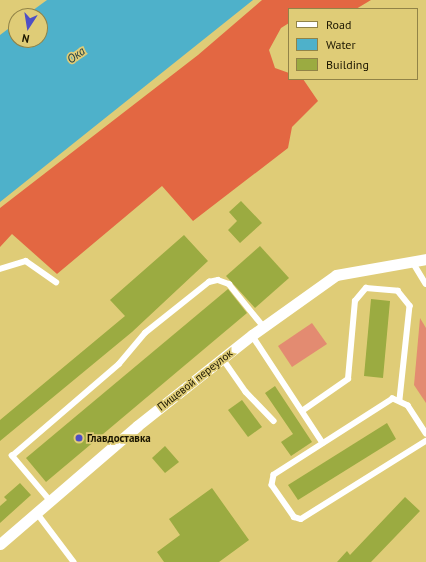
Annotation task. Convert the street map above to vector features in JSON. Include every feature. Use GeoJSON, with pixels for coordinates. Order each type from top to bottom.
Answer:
{"type":"FeatureCollection","features":[{"type":"Feature","properties":{"kind":"street","name":"Пищевой переулок"},"geometry":{"type":"LineString","coordinates":[[0,544],[252,335],[344,272],[414,264],[426,259]]}},
{"type":"Feature","properties":{"kind":"lane"},"geometry":{"type":"LineString","coordinates":[[0,269],[26,261],[56,282]]}},
{"type":"Feature","properties":{"kind":"lane"},"geometry":{"type":"LineString","coordinates":[[414,264],[426,284]]}},
{"type":"Feature","properties":{"kind":"lane"},"geometry":{"type":"LineString","coordinates":[[50,501],[12,456],[119,364],[146,334],[210,282],[218,280],[229,284],[264,327]]}},
{"type":"Feature","properties":{"kind":"lane"},"geometry":{"type":"LineString","coordinates":[[302,411],[348,379],[355,301],[366,288],[398,291],[410,306],[400,400],[426,434]]}},
{"type":"Feature","properties":{"kind":"lane"},"geometry":{"type":"LineString","coordinates":[[252,335],[323,443]]}},
{"type":"Feature","properties":{"kind":"lane"},"geometry":{"type":"LineString","coordinates":[[223,359],[246,392],[274,421]]}},
{"type":"Feature","properties":{"kind":"lane"},"geometry":{"type":"LineString","coordinates":[[400,400],[393,399],[274,475],[272,485],[294,517],[300,519],[426,441]]}},
{"type":"Feature","properties":{"kind":"lane"},"geometry":{"type":"LineString","coordinates":[[37,513],[74,562]]}},
{"type":"Feature","properties":{"kind":"shaded area"},"geometry":{"type":"Polygon","coordinates":[[[262,0],[371,0],[358,8],[288,8],[288,24],[281,28],[269,50],[275,68],[288,73],[288,80],[304,80],[318,101],[292,127],[288,148],[193,221],[162,186],[57,274],[12,234],[0,247],[0,208],[198,55],[262,0]]]}},
{"type":"Feature","properties":{"kind":"shaded area"},"geometry":{"type":"Polygon","coordinates":[[[420,318],[426,328],[426,403],[414,385],[420,318]]]}},
{"type":"Feature","properties":{"kind":"shaded area"},"geometry":{"type":"Polygon","coordinates":[[[312,323],[327,344],[292,367],[278,346],[312,323]]]}},
{"type":"Feature","properties":{"kind":"water","name":"Ока"},"geometry":{"type":"Polygon","coordinates":[[[47,0],[253,0],[0,202],[0,35],[8,29],[8,48],[48,48],[48,8],[36,8],[47,0]]]}},
{"type":"Feature","properties":{"kind":"building"},"geometry":{"type":"Polygon","coordinates":[[[241,201],[262,223],[240,243],[228,230],[237,221],[229,212],[241,201]]]}},
{"type":"Feature","properties":{"kind":"building"},"geometry":{"type":"Polygon","coordinates":[[[184,235],[208,261],[132,332],[0,441],[0,420],[125,316],[110,300],[184,235]]]}},
{"type":"Feature","properties":{"kind":"building"},"geometry":{"type":"Polygon","coordinates":[[[260,246],[289,278],[255,308],[226,276],[260,246]]]}},
{"type":"Feature","properties":{"kind":"building"},"geometry":{"type":"Polygon","coordinates":[[[228,289],[247,313],[46,482],[26,458],[228,289]]]}},
{"type":"Feature","properties":{"kind":"building"},"geometry":{"type":"Polygon","coordinates":[[[371,299],[390,301],[383,378],[364,376],[371,299]]]}},
{"type":"Feature","properties":{"kind":"building"},"geometry":{"type":"Polygon","coordinates":[[[275,386],[312,442],[291,456],[281,442],[293,434],[265,393],[275,386]]]}},
{"type":"Feature","properties":{"kind":"building"},"geometry":{"type":"Polygon","coordinates":[[[242,400],[262,427],[248,437],[228,410],[242,400]]]}},
{"type":"Feature","properties":{"kind":"building"},"geometry":{"type":"Polygon","coordinates":[[[387,423],[396,439],[298,500],[288,485],[387,423]]]}},
{"type":"Feature","properties":{"kind":"building"},"geometry":{"type":"Polygon","coordinates":[[[165,446],[179,462],[165,473],[152,458],[165,446]]]}},
{"type":"Feature","properties":{"kind":"building"},"geometry":{"type":"Polygon","coordinates":[[[20,483],[31,495],[0,523],[0,506],[7,500],[4,497],[20,483]]]}},
{"type":"Feature","properties":{"kind":"building"},"geometry":{"type":"Polygon","coordinates":[[[212,488],[249,540],[219,562],[164,562],[157,552],[180,535],[169,519],[212,488]]]}},
{"type":"Feature","properties":{"kind":"building"},"geometry":{"type":"Polygon","coordinates":[[[405,497],[420,511],[371,562],[337,562],[347,551],[350,555],[405,497]]]}},
{"type":"Feature","properties":{"kind":"place","name":"Главдоставка"},"geometry":{"type":"Point","coordinates":[79,438]}}]}
